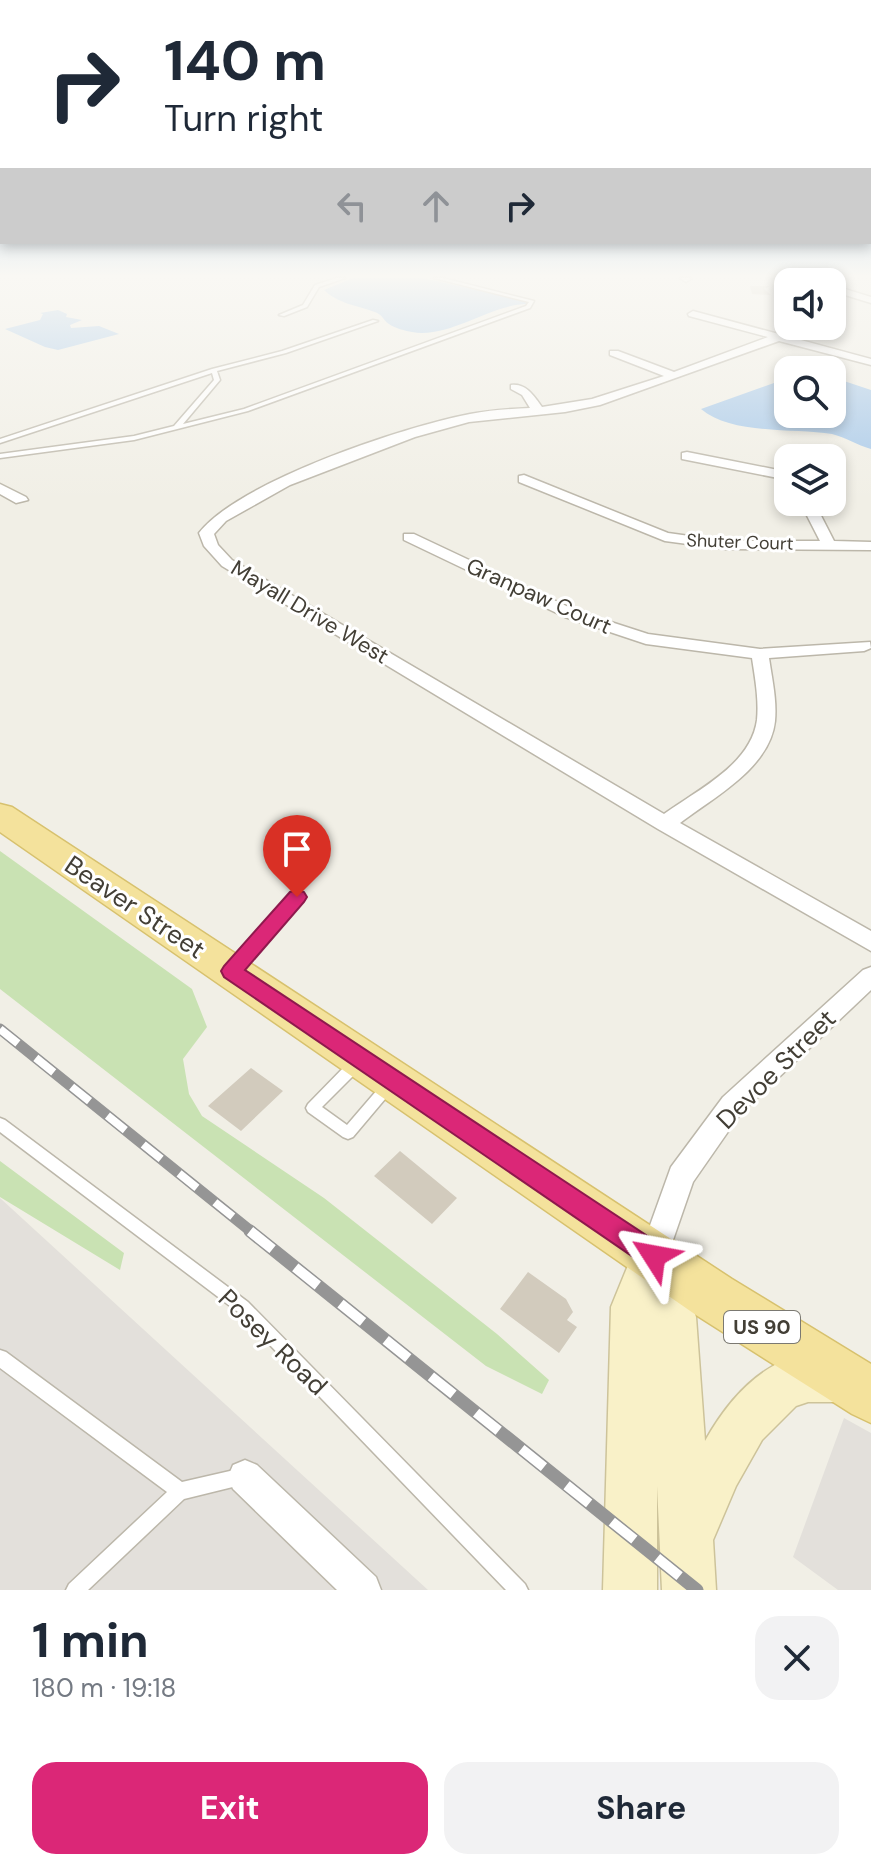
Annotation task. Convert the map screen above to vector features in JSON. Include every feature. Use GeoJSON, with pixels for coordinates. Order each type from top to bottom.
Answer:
{"type":"FeatureCollection","features":[{"type":"Feature","properties":{"kind":"main road","name":"Beaver Street"},"geometry":{"type":"LineString","coordinates":[[0,815],[654,1256],[856,1386]]}},
{"type":"Feature","properties":{"kind":"main road"},"geometry":{"type":"LineString","coordinates":[[654,1256],[673,1317],[689,1590]]}},
{"type":"Feature","properties":{"kind":"main road","name":"Devoe Street"},"geometry":{"type":"LineString","coordinates":[[630,1590],[634,1307],[654,1256]]}},
{"type":"Feature","properties":{"kind":"main road"},"geometry":{"type":"LineString","coordinates":[[686,1539],[732,1438],[766,1399],[798,1379],[856,1386]]}},
{"type":"Feature","properties":{"kind":"street","name":"Mayall Drive West"},"geometry":{"type":"LineString","coordinates":[[738,352],[593,403],[471,417],[402,436],[243,501],[210,525],[206,533],[211,546],[227,563],[665,824],[871,942]]}},
{"type":"Feature","properties":{"kind":"street"},"geometry":{"type":"LineString","coordinates":[[835,352],[871,362]]}},
{"type":"Feature","properties":{"kind":"street"},"geometry":{"type":"LineString","coordinates":[[614,353],[674,376]]}},
{"type":"Feature","properties":{"kind":"street"},"geometry":{"type":"LineString","coordinates":[[515,387],[526,393],[537,409]]}},
{"type":"Feature","properties":{"kind":"street"},"geometry":{"type":"LineString","coordinates":[[687,456],[774,473]]}},
{"type":"Feature","properties":{"kind":"street","name":"Shuter Court"},"geometry":{"type":"LineString","coordinates":[[524,479],[665,537],[725,545],[871,546]]}},
{"type":"Feature","properties":{"kind":"street"},"geometry":{"type":"LineString","coordinates":[[0,488],[21,500]]}},
{"type":"Feature","properties":{"kind":"street"},"geometry":{"type":"LineString","coordinates":[[814,516],[829,545]]}},
{"type":"Feature","properties":{"kind":"street","name":"Granpaw Court"},"geometry":{"type":"LineString","coordinates":[[409,537],[571,614],[619,632],[681,646],[760,654],[864,646]]}},
{"type":"Feature","properties":{"kind":"street"},"geometry":{"type":"LineString","coordinates":[[665,824],[743,764],[761,740],[767,702],[760,654]]}},
{"type":"Feature","properties":{"kind":"street","name":"Devoe Street"},"geometry":{"type":"LineString","coordinates":[[654,1256],[681,1176],[732,1105],[871,976]]}},
{"type":"Feature","properties":{"kind":"street"},"geometry":{"type":"LineString","coordinates":[[245,1477],[363,1590]]}},
{"type":"Feature","properties":{"kind":"lane"},"geometry":{"type":"LineString","coordinates":[[0,441],[214,370],[283,352]]}},
{"type":"Feature","properties":{"kind":"lane"},"geometry":{"type":"LineString","coordinates":[[0,456],[83,447],[175,429],[281,399],[407,352]]}},
{"type":"Feature","properties":{"kind":"lane"},"geometry":{"type":"LineString","coordinates":[[175,429],[217,380],[214,370]]}},
{"type":"Feature","properties":{"kind":"lane"},"geometry":{"type":"LineString","coordinates":[[231,971],[297,897]]}},
{"type":"Feature","properties":{"kind":"lane"},"geometry":{"type":"LineString","coordinates":[[361,1058],[313,1108],[348,1133],[394,1081]]}},
{"type":"Feature","properties":{"kind":"lane","name":"Posey Road"},"geometry":{"type":"LineString","coordinates":[[0,1124],[243,1307],[519,1590]]}},
{"type":"Feature","properties":{"kind":"lane"},"geometry":{"type":"LineString","coordinates":[[0,1358],[180,1491]]}},
{"type":"Feature","properties":{"kind":"lane"},"geometry":{"type":"LineString","coordinates":[[75,1590],[180,1491],[245,1477]]}},
{"type":"Feature","properties":{"kind":"shaded area"},"geometry":{"type":"Polygon","coordinates":[[[0,1198],[428,1590],[0,1590],[0,1198]]]}},
{"type":"Feature","properties":{"kind":"shaded area"},"geometry":{"type":"Polygon","coordinates":[[[844,1418],[871,1433],[871,1590],[838,1590],[793,1557],[844,1418]]]}},
{"type":"Feature","properties":{"kind":"green space"},"geometry":{"type":"Polygon","coordinates":[[[0,851],[192,989],[207,1027],[183,1059],[189,1094],[202,1116],[324,1198],[497,1334],[549,1380],[542,1394],[486,1366],[0,989],[0,851]]]}},
{"type":"Feature","properties":{"kind":"green space"},"geometry":{"type":"Polygon","coordinates":[[[0,1161],[124,1253],[120,1270],[0,1197],[0,1161]]]}},
{"type":"Feature","properties":{"kind":"water"},"geometry":{"type":"Polygon","coordinates":[[[846,382],[871,390],[871,449],[832,434],[764,429],[729,423],[701,409],[774,383],[774,428],[846,428],[846,382]]]}},
{"type":"Feature","properties":{"kind":"building"},"geometry":{"type":"Polygon","coordinates":[[[251,1068],[283,1091],[241,1131],[208,1106],[251,1068]]]}},
{"type":"Feature","properties":{"kind":"building"},"geometry":{"type":"Polygon","coordinates":[[[400,1151],[457,1198],[432,1224],[374,1176],[400,1151]]]}},
{"type":"Feature","properties":{"kind":"building"},"geometry":{"type":"Polygon","coordinates":[[[528,1272],[566,1299],[573,1312],[567,1320],[577,1327],[559,1353],[500,1309],[528,1272]]]}},
{"type":"Feature","properties":{"kind":"railway"},"geometry":{"type":"LineString","coordinates":[[0,1029],[253,1233]]}},
{"type":"Feature","properties":{"kind":"railway"},"geometry":{"type":"LineString","coordinates":[[250,1231],[697,1590]]}},
{"type":"Feature","properties":{"kind":"route"},"geometry":{"type":"LineString","coordinates":[[297,897],[231,971],[654,1256]]}}]}
